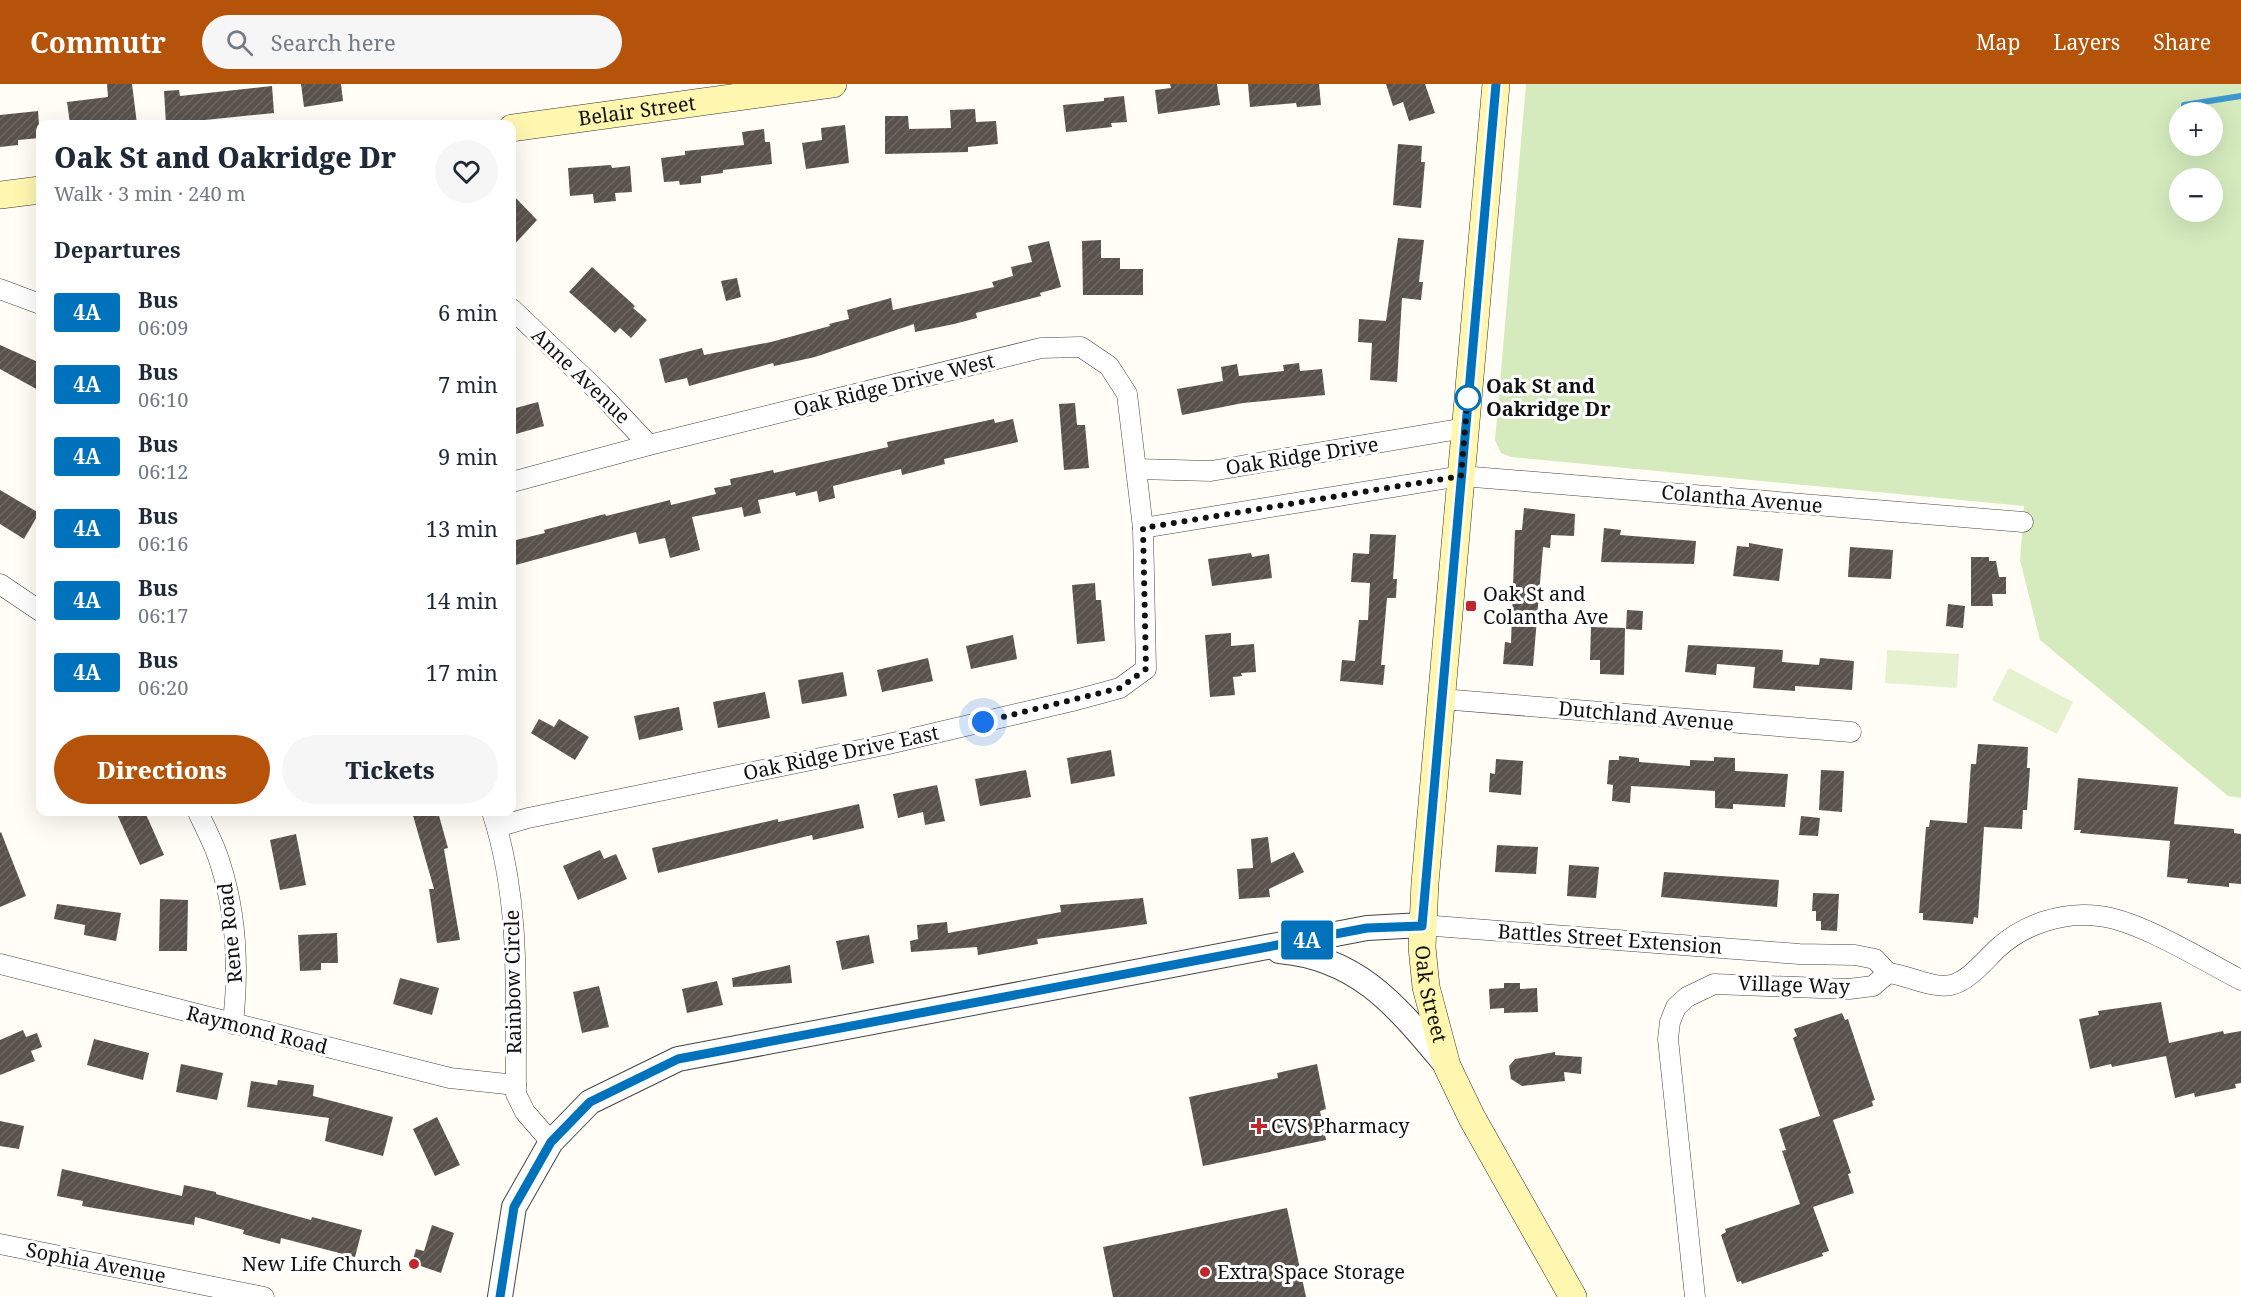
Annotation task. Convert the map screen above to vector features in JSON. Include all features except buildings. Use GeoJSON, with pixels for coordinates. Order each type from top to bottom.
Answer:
{"type":"FeatureCollection","features":[{"type":"Feature","properties":{"kind":"main road","name":"Belair Street"},"geometry":{"type":"LineString","coordinates":[[516,127],[833,84]]}},
{"type":"Feature","properties":{"kind":"main road","name":"Oak Street"},"geometry":{"type":"LineString","coordinates":[[1496,84],[1422,926],[1426,987],[1447,1066],[1472,1118],[1573,1297]]}},
{"type":"Feature","properties":{"kind":"main road"},"geometry":{"type":"LineString","coordinates":[[0,195],[36,190]]}},
{"type":"Feature","properties":{"kind":"street"},"geometry":{"type":"LineString","coordinates":[[0,289],[36,302]]}},
{"type":"Feature","properties":{"kind":"street","name":"Anne Avenue"},"geometry":{"type":"LineString","coordinates":[[516,313],[600,393],[649,445]]}},
{"type":"Feature","properties":{"kind":"street","name":"Oak Ridge Drive West"},"geometry":{"type":"LineString","coordinates":[[516,481],[649,445],[1041,348],[1081,347],[1108,366],[1127,394],[1143,528]]}},
{"type":"Feature","properties":{"kind":"street","name":"Oak Ridge Drive"},"geometry":{"type":"LineString","coordinates":[[1137,469],[1211,471],[1466,428]]}},
{"type":"Feature","properties":{"kind":"street"},"geometry":{"type":"LineString","coordinates":[[1143,528],[1461,476]]}},
{"type":"Feature","properties":{"kind":"street","name":"Colantha Avenue"},"geometry":{"type":"LineString","coordinates":[[1461,476],[2023,522]]}},
{"type":"Feature","properties":{"kind":"street","name":"Oak Ridge Drive East"},"geometry":{"type":"LineString","coordinates":[[495,819],[528,818],[884,745],[1120,688],[1146,669],[1143,528]]}},
{"type":"Feature","properties":{"kind":"street"},"geometry":{"type":"LineString","coordinates":[[0,584],[36,608]]}},
{"type":"Feature","properties":{"kind":"street","name":"Dutchland Avenue"},"geometry":{"type":"LineString","coordinates":[[1441,699],[1851,732]]}},
{"type":"Feature","properties":{"kind":"street","name":"Rene Road"},"geometry":{"type":"LineString","coordinates":[[200,816],[220,862],[231,905],[238,975],[233,1024]]}},
{"type":"Feature","properties":{"kind":"street","name":"Rainbow Circle"},"geometry":{"type":"LineString","coordinates":[[495,819],[511,890],[517,962],[516,1094],[525,1112],[551,1142]]}},
{"type":"Feature","properties":{"kind":"street"},"geometry":{"type":"LineString","coordinates":[[1888,973],[1939,985],[1951,985],[1963,980],[2007,940],[2021,932],[2053,918],[2097,915],[2133,925],[2241,980]]}},
{"type":"Feature","properties":{"kind":"street"},"geometry":{"type":"LineString","coordinates":[[500,1297],[514,1207],[551,1142],[590,1102],[678,1059],[1367,928],[1422,926]]}},
{"type":"Feature","properties":{"kind":"street","name":"Battles Street Extension"},"geometry":{"type":"LineString","coordinates":[[1422,926],[1875,959],[1888,973]]}},
{"type":"Feature","properties":{"kind":"street"},"geometry":{"type":"LineString","coordinates":[[1256,950],[1318,958],[1366,980],[1400,1010],[1447,1066]]}},
{"type":"Feature","properties":{"kind":"street","name":"Raymond Road"},"geometry":{"type":"LineString","coordinates":[[0,964],[450,1078],[516,1085]]}},
{"type":"Feature","properties":{"kind":"street","name":"Village Way"},"geometry":{"type":"LineString","coordinates":[[1695,1297],[1669,1055],[1670,1022],[1676,1007],[1687,997],[1714,984],[1849,988],[1873,986],[1888,973]]}},
{"type":"Feature","properties":{"kind":"street","name":"Sophia Avenue"},"geometry":{"type":"LineString","coordinates":[[0,1244],[264,1297]]}},
{"type":"Feature","properties":{"kind":"green space"},"geometry":{"type":"Polygon","coordinates":[[[1526,84],[2241,84],[2241,798],[2228,796],[2040,640],[2020,560],[2024,506],[1511,457],[1501,453],[1495,440],[1526,84]]]}},
{"type":"Feature","properties":{"kind":"green space"},"geometry":{"type":"Polygon","coordinates":[[[1887,650],[1959,654],[1957,688],[1885,683],[1887,650]]]}},
{"type":"Feature","properties":{"kind":"green space"},"geometry":{"type":"Polygon","coordinates":[[[2009,668],[2073,702],[2057,734],[1992,700],[2009,668]]]}},
{"type":"Feature","properties":{"kind":"waterway"},"geometry":{"type":"LineString","coordinates":[[2203,102],[2241,96]]}},
{"type":"Feature","properties":{"kind":"bus line","name":"4A"},"geometry":{"type":"LineString","coordinates":[[500,1297],[514,1207],[551,1142],[590,1102],[678,1059],[1367,928],[1422,926],[1496,84]]}},
{"type":"Feature","properties":{"kind":"place","name":"Oak St and Oakridge Dr"},"geometry":{"type":"Point","coordinates":[1468,398]}},
{"type":"Feature","properties":{"kind":"place","name":"Oak St and Colantha Ave"},"geometry":{"type":"Point","coordinates":[1471,606]}},
{"type":"Feature","properties":{"kind":"place","name":"CVS Pharmacy"},"geometry":{"type":"Point","coordinates":[1259,1126]}},
{"type":"Feature","properties":{"kind":"place","name":"New Life Church"},"geometry":{"type":"Point","coordinates":[414,1264]}},
{"type":"Feature","properties":{"kind":"place","name":"Extra Space Storage"},"geometry":{"type":"Point","coordinates":[1205,1272]}},
{"type":"Feature","properties":{"kind":"route"},"geometry":{"type":"LineString","coordinates":[[983,722],[1120,688],[1146,669],[1143,528],[1217,514],[1461,476],[1468,395],[1468,398]]}}]}
